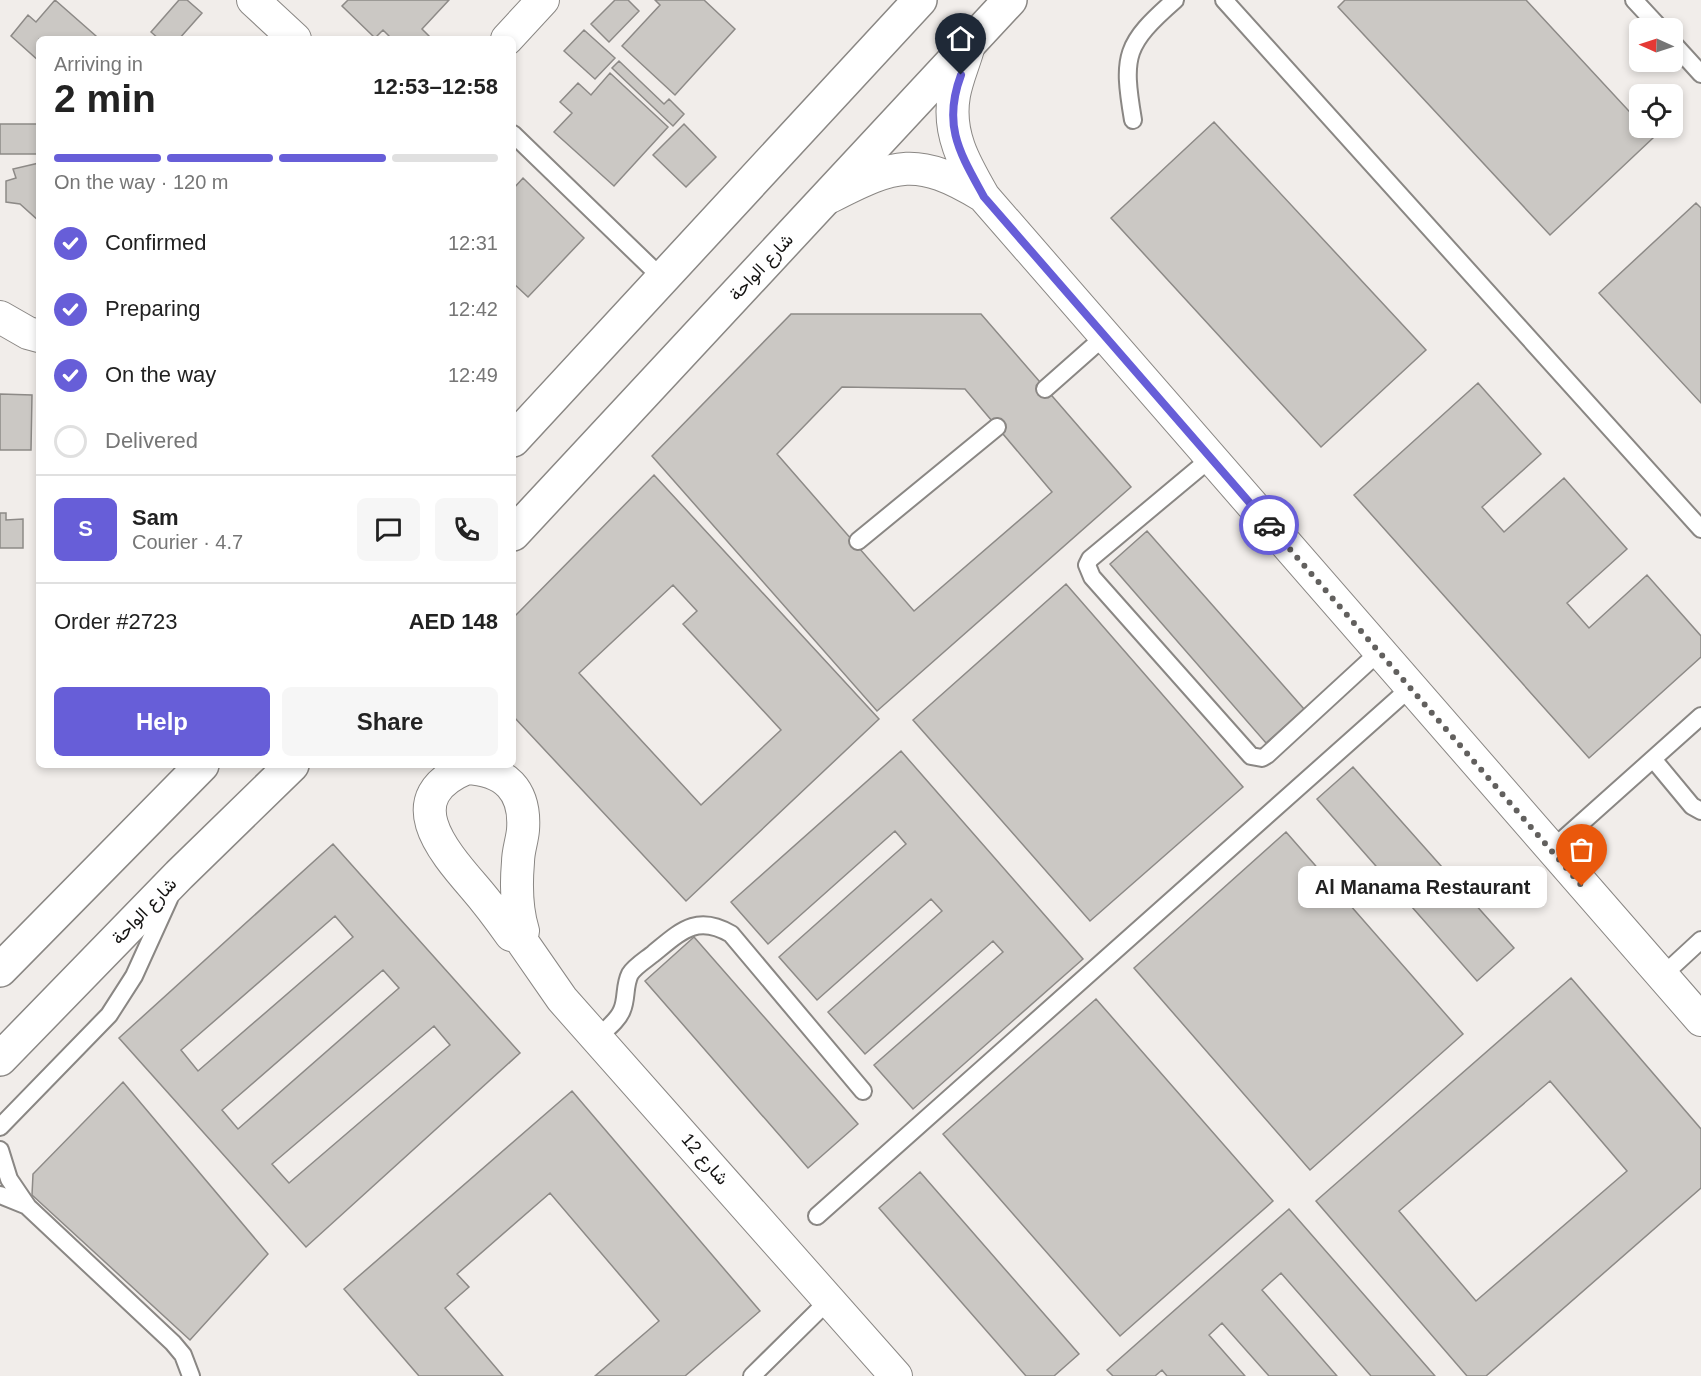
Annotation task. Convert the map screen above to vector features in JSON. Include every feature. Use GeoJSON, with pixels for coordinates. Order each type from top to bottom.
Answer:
{"type":"FeatureCollection","features":[{"type":"Feature","properties":{"kind":"street"},"geometry":{"type":"LineString","coordinates":[[253,0],[293,36]]}},
{"type":"Feature","properties":{"kind":"street"},"geometry":{"type":"LineString","coordinates":[[510,36],[543,0]]}},
{"type":"Feature","properties":{"kind":"street"},"geometry":{"type":"LineString","coordinates":[[516,437],[920,0]]}},
{"type":"Feature","properties":{"kind":"street","name":"شارع الواحة"},"geometry":{"type":"LineString","coordinates":[[516,531],[1010,0]]}},
{"type":"Feature","properties":{"kind":"street"},"geometry":{"type":"LineString","coordinates":[[969,45],[955,92],[953,128],[957,146],[984,197],[1701,1020]]}},
{"type":"Feature","properties":{"kind":"street"},"geometry":{"type":"LineString","coordinates":[[823,200],[872,175],[896,169],[920,169],[944,174],[984,197]]}},
{"type":"Feature","properties":{"kind":"street"},"geometry":{"type":"LineString","coordinates":[[0,317],[36,335]]}},
{"type":"Feature","properties":{"kind":"street"},"geometry":{"type":"LineString","coordinates":[[3,963],[199,768]]}},
{"type":"Feature","properties":{"kind":"street","name":"شارع الواحة"},"geometry":{"type":"LineString","coordinates":[[0,1059],[179,875],[289,768]]}},
{"type":"Feature","properties":{"kind":"street","name":"شارع 12"},"geometry":{"type":"LineString","coordinates":[[519,937],[523,930],[516,886],[523,812],[517,795],[507,779],[488,769],[467,768],[448,776],[435,792],[429,812],[434,833],[444,852],[511,934],[519,937],[548,982],[896,1376]]}},
{"type":"Feature","properties":{"kind":"lane"},"geometry":{"type":"LineString","coordinates":[[1133,120],[1126,80],[1128,60],[1134,42],[1145,26],[1174,0]]}},
{"type":"Feature","properties":{"kind":"lane"},"geometry":{"type":"LineString","coordinates":[[1224,0],[1701,529]]}},
{"type":"Feature","properties":{"kind":"lane"},"geometry":{"type":"LineString","coordinates":[[1634,0],[1651,18]]}},
{"type":"Feature","properties":{"kind":"lane"},"geometry":{"type":"LineString","coordinates":[[1683,54],[1701,74]]}},
{"type":"Feature","properties":{"kind":"lane"},"geometry":{"type":"LineString","coordinates":[[516,137],[663,279]]}},
{"type":"Feature","properties":{"kind":"lane"},"geometry":{"type":"LineString","coordinates":[[1045,389],[1105,336]]}},
{"type":"Feature","properties":{"kind":"lane"},"geometry":{"type":"LineString","coordinates":[[858,541],[997,427]]}},
{"type":"Feature","properties":{"kind":"lane"},"geometry":{"type":"LineString","coordinates":[[1210,458],[1090,559],[1087,566],[1092,577],[1251,756],[1256,758],[1267,755],[1379,652]]}},
{"type":"Feature","properties":{"kind":"lane"},"geometry":{"type":"LineString","coordinates":[[817,1216],[1410,688]]}},
{"type":"Feature","properties":{"kind":"lane"},"geometry":{"type":"LineString","coordinates":[[1551,850],[1701,716]]}},
{"type":"Feature","properties":{"kind":"lane"},"geometry":{"type":"LineString","coordinates":[[1653,759],[1692,806],[1701,811]]}},
{"type":"Feature","properties":{"kind":"lane"},"geometry":{"type":"LineString","coordinates":[[0,1127],[108,1015],[122,996],[145,955],[179,875]]}},
{"type":"Feature","properties":{"kind":"lane"},"geometry":{"type":"LineString","coordinates":[[597,1038],[622,1011],[627,982],[633,970],[678,933],[690,927],[705,924],[719,927],[732,934],[863,1091]]}},
{"type":"Feature","properties":{"kind":"lane"},"geometry":{"type":"LineString","coordinates":[[1662,976],[1701,940]]}},
{"type":"Feature","properties":{"kind":"lane"},"geometry":{"type":"LineString","coordinates":[[0,1150],[9,1179],[28,1207],[173,1343],[183,1355],[191,1376]]}},
{"type":"Feature","properties":{"kind":"lane"},"geometry":{"type":"LineString","coordinates":[[0,1195],[28,1207]]}},
{"type":"Feature","properties":{"kind":"lane"},"geometry":{"type":"LineString","coordinates":[[752,1376],[829,1300]]}},
{"type":"Feature","properties":{"kind":"building"},"geometry":{"type":"Polygon","coordinates":[[[55,0],[96,36],[36,36],[36,58],[11,36],[28,15],[36,22],[55,0]]]}},
{"type":"Feature","properties":{"kind":"building"},"geometry":{"type":"Polygon","coordinates":[[[179,0],[187,0],[202,13],[182,36],[156,36],[151,32],[179,0]]]}},
{"type":"Feature","properties":{"kind":"building"},"geometry":{"type":"Polygon","coordinates":[[[348,0],[449,0],[422,29],[429,36],[389,36],[383,30],[377,36],[373,36],[342,6],[348,0]]]}},
{"type":"Feature","properties":{"kind":"building"},"geometry":{"type":"Polygon","coordinates":[[[615,0],[628,0],[639,11],[609,42],[591,24],[615,0]]]}},
{"type":"Feature","properties":{"kind":"building"},"geometry":{"type":"Polygon","coordinates":[[[655,0],[704,0],[735,29],[675,95],[622,46],[660,5],[655,0]]]}},
{"type":"Feature","properties":{"kind":"building"},"geometry":{"type":"Polygon","coordinates":[[[1345,0],[1526,0],[1629,111],[1629,138],[1653,138],[1550,235],[1338,7],[1345,0]]]}},
{"type":"Feature","properties":{"kind":"building"},"geometry":{"type":"Polygon","coordinates":[[[584,30],[615,58],[595,79],[564,51],[584,30]]]}},
{"type":"Feature","properties":{"kind":"building"},"geometry":{"type":"Polygon","coordinates":[[[619,61],[664,104],[669,99],[684,114],[673,126],[612,68],[619,61]]]}},
{"type":"Feature","properties":{"kind":"building"},"geometry":{"type":"Polygon","coordinates":[[[610,73],[668,127],[614,186],[554,132],[572,113],[560,102],[578,83],[591,95],[610,73]]]}},
{"type":"Feature","properties":{"kind":"building"},"geometry":{"type":"Polygon","coordinates":[[[1214,122],[1426,350],[1321,447],[1111,218],[1214,122]]]}},
{"type":"Feature","properties":{"kind":"building"},"geometry":{"type":"Polygon","coordinates":[[[0,124],[36,124],[36,154],[0,154],[0,124]]]}},
{"type":"Feature","properties":{"kind":"building"},"geometry":{"type":"Polygon","coordinates":[[[684,124],[716,157],[686,187],[653,155],[684,124]]]}},
{"type":"Feature","properties":{"kind":"building"},"geometry":{"type":"Polygon","coordinates":[[[36,164],[36,218],[20,204],[6,202],[6,181],[16,178],[13,169],[36,164]]]}},
{"type":"Feature","properties":{"kind":"building"},"geometry":{"type":"Polygon","coordinates":[[[523,178],[584,238],[528,297],[516,286],[516,186],[523,178]]]}},
{"type":"Feature","properties":{"kind":"building"},"geometry":{"type":"Polygon","coordinates":[[[1696,203],[1701,208],[1701,403],[1599,293],[1696,203]]]}},
{"type":"Feature","properties":{"kind":"building"},"geometry":{"type":"Polygon","coordinates":[[[791,314],[981,314],[1131,487],[877,711],[652,456],[791,314]],[[842,387],[777,454],[914,611],[1052,492],[965,389],[842,387]]]}},
{"type":"Feature","properties":{"kind":"building"},"geometry":{"type":"Polygon","coordinates":[[[1478,383],[1541,454],[1482,507],[1504,532],[1564,478],[1627,549],[1567,603],[1589,628],[1647,575],[1701,636],[1701,657],[1589,758],[1354,495],[1478,383]]]}},
{"type":"Feature","properties":{"kind":"building"},"geometry":{"type":"Polygon","coordinates":[[[0,394],[32,395],[31,450],[0,450],[0,394]]]}},
{"type":"Feature","properties":{"kind":"building"},"geometry":{"type":"Polygon","coordinates":[[[654,475],[879,719],[686,901],[516,719],[516,615],[654,475]],[[673,585],[579,673],[701,805],[781,730],[683,624],[697,611],[673,585]]]}},
{"type":"Feature","properties":{"kind":"building"},"geometry":{"type":"Polygon","coordinates":[[[0,513],[6,513],[6,520],[23,519],[23,548],[0,548],[0,513]]]}},
{"type":"Feature","properties":{"kind":"building"},"geometry":{"type":"Polygon","coordinates":[[[1147,531],[1304,709],[1266,743],[1110,564],[1147,531]]]}},
{"type":"Feature","properties":{"kind":"building"},"geometry":{"type":"Polygon","coordinates":[[[1066,584],[1243,787],[1090,921],[913,720],[1066,584]]]}},
{"type":"Feature","properties":{"kind":"building"},"geometry":{"type":"Polygon","coordinates":[[[901,751],[1083,959],[913,1109],[874,1065],[1003,952],[993,941],[865,1054],[828,1012],[942,911],[931,899],[817,1000],[779,957],[906,844],[895,831],[768,944],[731,902],[901,751]]]}},
{"type":"Feature","properties":{"kind":"building"},"geometry":{"type":"Polygon","coordinates":[[[1353,767],[1514,948],[1477,981],[1317,799],[1353,767]]]}},
{"type":"Feature","properties":{"kind":"building"},"geometry":{"type":"Polygon","coordinates":[[[1286,832],[1463,1034],[1310,1170],[1134,968],[1286,832]]]}},
{"type":"Feature","properties":{"kind":"building"},"geometry":{"type":"Polygon","coordinates":[[[333,844],[520,1053],[306,1247],[119,1038],[333,844]],[[335,916],[181,1050],[198,1071],[353,937],[335,916]],[[383,970],[222,1110],[238,1129],[399,988],[383,970]],[[434,1026],[272,1164],[289,1183],[450,1045],[434,1026]]]}},
{"type":"Feature","properties":{"kind":"building"},"geometry":{"type":"Polygon","coordinates":[[[694,937],[858,1124],[808,1168],[645,981],[694,937]]]}},
{"type":"Feature","properties":{"kind":"building"},"geometry":{"type":"Polygon","coordinates":[[[1571,978],[1701,1129],[1701,1188],[1486,1376],[1467,1376],[1316,1201],[1571,978]],[[1550,1081],[1399,1211],[1476,1301],[1627,1171],[1550,1081]]]}},
{"type":"Feature","properties":{"kind":"building"},"geometry":{"type":"Polygon","coordinates":[[[1096,999],[1273,1201],[1120,1336],[943,1134],[1096,999]]]}},
{"type":"Feature","properties":{"kind":"building"},"geometry":{"type":"Polygon","coordinates":[[[123,1082],[268,1254],[190,1340],[32,1195],[33,1174],[123,1082]]]}},
{"type":"Feature","properties":{"kind":"building"},"geometry":{"type":"Polygon","coordinates":[[[572,1091],[760,1311],[685,1376],[595,1376],[659,1321],[550,1193],[457,1274],[469,1287],[445,1308],[503,1376],[419,1376],[344,1289],[572,1091]]]}},
{"type":"Feature","properties":{"kind":"building"},"geometry":{"type":"Polygon","coordinates":[[[920,1172],[1079,1354],[1054,1376],[1026,1376],[879,1208],[920,1172]]]}},
{"type":"Feature","properties":{"kind":"building"},"geometry":{"type":"Polygon","coordinates":[[[1289,1209],[1435,1376],[1371,1376],[1281,1273],[1262,1290],[1337,1376],[1269,1376],[1222,1323],[1209,1335],[1245,1376],[1167,1376],[1162,1370],[1155,1376],[1113,1376],[1107,1370],[1289,1209]]]}},
{"type":"Feature","properties":{"kind":"way so far"},"geometry":{"type":"LineString","coordinates":[[1269,525],[1582,886]]}},
{"type":"Feature","properties":{"kind":"place","name":"Al Manama Restaurant"},"geometry":{"type":"Point","coordinates":[1582,886]}},
{"type":"Feature","properties":{"kind":"route"},"geometry":{"type":"LineString","coordinates":[[961,75],[952,110],[953,128],[957,146],[984,197],[1269,525]]}}]}
